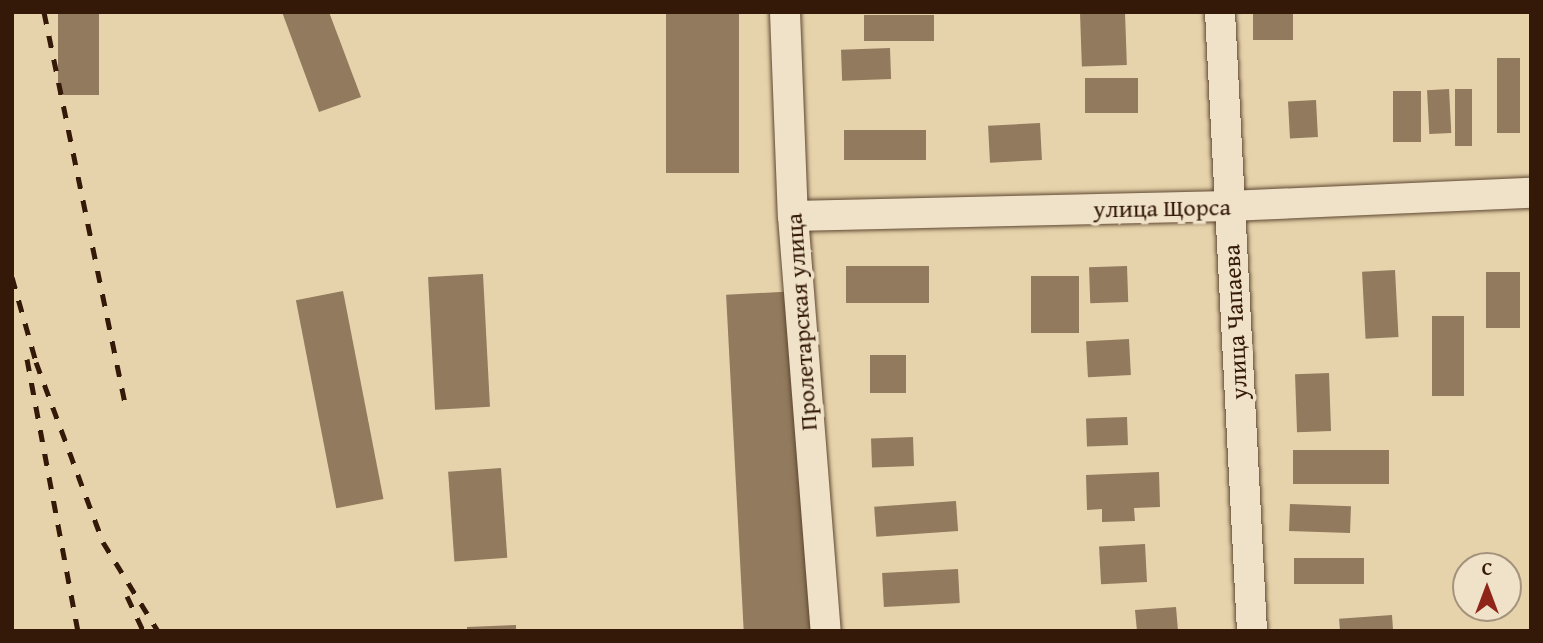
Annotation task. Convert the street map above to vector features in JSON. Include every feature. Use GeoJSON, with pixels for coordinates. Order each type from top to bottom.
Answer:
{"type":"FeatureCollection","features":[{"type":"Feature","properties":{"kind":"street","name":"Пролетарская улица"},"geometry":{"type":"LineString","coordinates":[[785,12],[793,216],[826,631]]}},
{"type":"Feature","properties":{"kind":"street","name":"улица Чапаева"},"geometry":{"type":"LineString","coordinates":[[1220,12],[1252,631]]}},
{"type":"Feature","properties":{"kind":"street","name":"улица Щорса"},"geometry":{"type":"LineString","coordinates":[[793,216],[1229,206],[1531,193]]}},
{"type":"Feature","properties":{"kind":"building"},"geometry":{"type":"Polygon","coordinates":[[[58,12],[99,12],[99,95],[58,95],[58,12]]]}},
{"type":"Feature","properties":{"kind":"building"},"geometry":{"type":"Polygon","coordinates":[[[282,12],[329,12],[361,97],[319,112],[282,12]]]}},
{"type":"Feature","properties":{"kind":"building"},"geometry":{"type":"Polygon","coordinates":[[[666,12],[739,12],[739,173],[666,173],[666,12]]]}},
{"type":"Feature","properties":{"kind":"building"},"geometry":{"type":"Polygon","coordinates":[[[1125,12],[1127,65],[1082,67],[1080,14],[1125,12]]]}},
{"type":"Feature","properties":{"kind":"building"},"geometry":{"type":"Polygon","coordinates":[[[1253,12],[1293,12],[1293,40],[1253,40],[1253,12]]]}},
{"type":"Feature","properties":{"kind":"building"},"geometry":{"type":"Polygon","coordinates":[[[864,15],[934,15],[934,41],[864,41],[864,15]]]}},
{"type":"Feature","properties":{"kind":"building"},"geometry":{"type":"Polygon","coordinates":[[[890,48],[891,79],[842,81],[841,50],[890,48]]]}},
{"type":"Feature","properties":{"kind":"building"},"geometry":{"type":"Polygon","coordinates":[[[1497,58],[1520,58],[1520,133],[1497,133],[1497,58]]]}},
{"type":"Feature","properties":{"kind":"building"},"geometry":{"type":"Polygon","coordinates":[[[1085,78],[1138,78],[1138,113],[1085,113],[1085,78]]]}},
{"type":"Feature","properties":{"kind":"building"},"geometry":{"type":"Polygon","coordinates":[[[1449,89],[1451,133],[1429,134],[1427,90],[1449,89]]]}},
{"type":"Feature","properties":{"kind":"building"},"geometry":{"type":"Polygon","coordinates":[[[1455,89],[1472,89],[1472,146],[1455,146],[1455,89]]]}},
{"type":"Feature","properties":{"kind":"building"},"geometry":{"type":"Polygon","coordinates":[[[1393,91],[1421,91],[1421,142],[1393,142],[1393,91]]]}},
{"type":"Feature","properties":{"kind":"building"},"geometry":{"type":"Polygon","coordinates":[[[1316,100],[1318,137],[1290,138],[1288,101],[1316,100]]]}},
{"type":"Feature","properties":{"kind":"building"},"geometry":{"type":"Polygon","coordinates":[[[1040,123],[1042,160],[990,163],[988,126],[1040,123]]]}},
{"type":"Feature","properties":{"kind":"building"},"geometry":{"type":"Polygon","coordinates":[[[844,130],[926,130],[926,160],[844,160],[844,130]]]}},
{"type":"Feature","properties":{"kind":"building"},"geometry":{"type":"Polygon","coordinates":[[[846,266],[929,266],[929,303],[846,303],[846,266]]]}},
{"type":"Feature","properties":{"kind":"building"},"geometry":{"type":"Polygon","coordinates":[[[1127,266],[1128,302],[1090,303],[1089,267],[1127,266]]]}},
{"type":"Feature","properties":{"kind":"building"},"geometry":{"type":"Polygon","coordinates":[[[1395,270],[1399,337],[1366,339],[1362,272],[1395,270]]]}},
{"type":"Feature","properties":{"kind":"building"},"geometry":{"type":"Polygon","coordinates":[[[1486,272],[1520,272],[1520,328],[1486,328],[1486,272]]]}},
{"type":"Feature","properties":{"kind":"building"},"geometry":{"type":"Polygon","coordinates":[[[483,274],[490,407],[435,410],[428,277],[483,274]]]}},
{"type":"Feature","properties":{"kind":"building"},"geometry":{"type":"Polygon","coordinates":[[[1031,276],[1079,276],[1079,333],[1031,333],[1031,276]]]}},
{"type":"Feature","properties":{"kind":"building"},"geometry":{"type":"Polygon","coordinates":[[[343,291],[383,499],[336,508],[296,300],[343,291]]]}},
{"type":"Feature","properties":{"kind":"building"},"geometry":{"type":"Polygon","coordinates":[[[798,291],[816,631],[744,631],[726,295],[798,291]]]}},
{"type":"Feature","properties":{"kind":"building"},"geometry":{"type":"Polygon","coordinates":[[[1432,316],[1464,316],[1464,396],[1432,396],[1432,316]]]}},
{"type":"Feature","properties":{"kind":"building"},"geometry":{"type":"Polygon","coordinates":[[[1129,339],[1131,375],[1088,377],[1086,341],[1129,339]]]}},
{"type":"Feature","properties":{"kind":"building"},"geometry":{"type":"Polygon","coordinates":[[[870,355],[906,355],[906,393],[870,393],[870,355]]]}},
{"type":"Feature","properties":{"kind":"building"},"geometry":{"type":"Polygon","coordinates":[[[1329,373],[1331,431],[1297,432],[1295,374],[1329,373]]]}},
{"type":"Feature","properties":{"kind":"building"},"geometry":{"type":"Polygon","coordinates":[[[1127,417],[1128,445],[1087,446],[1086,418],[1127,417]]]}},
{"type":"Feature","properties":{"kind":"building"},"geometry":{"type":"Polygon","coordinates":[[[913,437],[914,466],[872,467],[871,438],[913,437]]]}},
{"type":"Feature","properties":{"kind":"building"},"geometry":{"type":"Polygon","coordinates":[[[1293,450],[1389,450],[1389,484],[1293,484],[1293,450]]]}},
{"type":"Feature","properties":{"kind":"building"},"geometry":{"type":"Polygon","coordinates":[[[501,468],[507,558],[454,561],[448,472],[501,468]]]}},
{"type":"Feature","properties":{"kind":"building"},"geometry":{"type":"Polygon","coordinates":[[[1159,472],[1160,507],[1134,508],[1135,521],[1102,522],[1102,509],[1087,510],[1086,475],[1159,472]]]}},
{"type":"Feature","properties":{"kind":"building"},"geometry":{"type":"Polygon","coordinates":[[[956,501],[958,531],[876,537],[874,507],[956,501]]]}},
{"type":"Feature","properties":{"kind":"building"},"geometry":{"type":"Polygon","coordinates":[[[1290,504],[1351,506],[1350,533],[1289,531],[1290,504]]]}},
{"type":"Feature","properties":{"kind":"building"},"geometry":{"type":"Polygon","coordinates":[[[1145,544],[1147,582],[1101,584],[1099,546],[1145,544]]]}},
{"type":"Feature","properties":{"kind":"building"},"geometry":{"type":"Polygon","coordinates":[[[1294,558],[1364,558],[1364,584],[1294,584],[1294,558]]]}},
{"type":"Feature","properties":{"kind":"building"},"geometry":{"type":"Polygon","coordinates":[[[958,569],[960,603],[884,607],[882,573],[958,569]]]}},
{"type":"Feature","properties":{"kind":"building"},"geometry":{"type":"Polygon","coordinates":[[[1176,607],[1178,631],[1137,631],[1135,610],[1176,607]]]}},
{"type":"Feature","properties":{"kind":"building"},"geometry":{"type":"Polygon","coordinates":[[[1392,615],[1393,631],[1340,631],[1339,619],[1392,615]]]}},
{"type":"Feature","properties":{"kind":"building"},"geometry":{"type":"Polygon","coordinates":[[[516,625],[516,631],[467,631],[467,627],[516,625]]]}},
{"type":"Feature","properties":{"kind":"railway"},"geometry":{"type":"LineString","coordinates":[[44,12],[126,409]]}},
{"type":"Feature","properties":{"kind":"railway"},"geometry":{"type":"LineString","coordinates":[[12,277],[36,362],[103,542],[158,631]]}},
{"type":"Feature","properties":{"kind":"railway"},"geometry":{"type":"LineString","coordinates":[[27,359],[78,631]]}},
{"type":"Feature","properties":{"kind":"railway"},"geometry":{"type":"LineString","coordinates":[[127,596],[143,631]]}}]}
